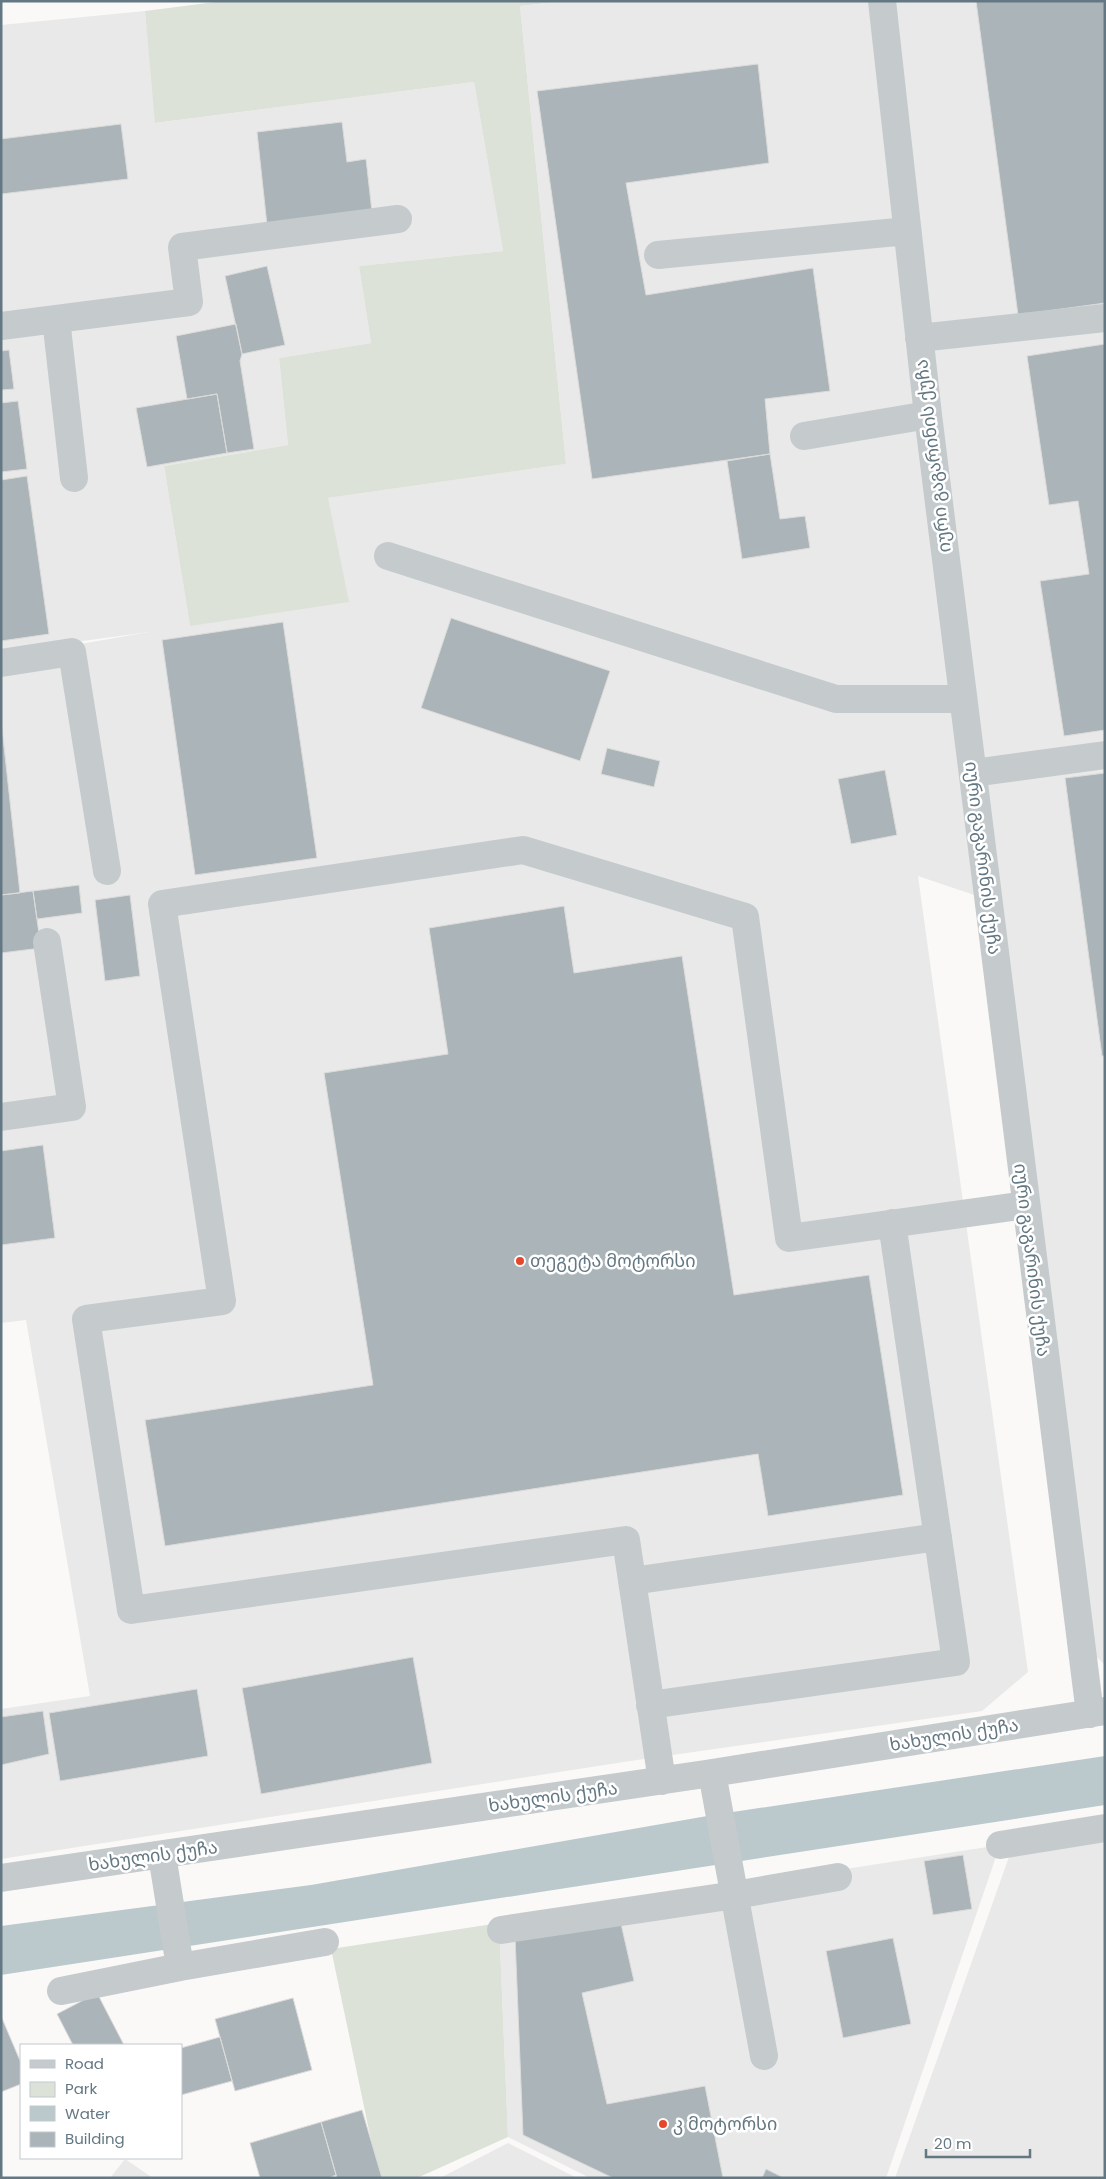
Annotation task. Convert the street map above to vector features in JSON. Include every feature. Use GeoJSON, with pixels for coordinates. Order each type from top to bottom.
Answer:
{"type":"FeatureCollection","features":[{"type":"Feature","properties":{"kind":"street","name":"იური გაგარინის ქუჩა"},"geometry":{"type":"LineString","coordinates":[[882,1],[928,416],[1026,1205],[1097,1712]]}},
{"type":"Feature","properties":{"kind":"street"},"geometry":{"type":"LineString","coordinates":[[1,326],[189,302],[182,247],[398,218]]}},
{"type":"Feature","properties":{"kind":"street"},"geometry":{"type":"LineString","coordinates":[[658,255],[907,231]]}},
{"type":"Feature","properties":{"kind":"street"},"geometry":{"type":"LineString","coordinates":[[919,338],[1105,318]]}},
{"type":"Feature","properties":{"kind":"street"},"geometry":{"type":"LineString","coordinates":[[56,319],[74,478]]}},
{"type":"Feature","properties":{"kind":"street"},"geometry":{"type":"LineString","coordinates":[[804,436],[928,416]]}},
{"type":"Feature","properties":{"kind":"street"},"geometry":{"type":"LineString","coordinates":[[388,556],[836,699],[963,699]]}},
{"type":"Feature","properties":{"kind":"street"},"geometry":{"type":"LineString","coordinates":[[1,663],[72,652],[107,871]]}},
{"type":"Feature","properties":{"kind":"street"},"geometry":{"type":"LineString","coordinates":[[973,774],[1105,755]]}},
{"type":"Feature","properties":{"kind":"street"},"geometry":{"type":"LineString","coordinates":[[662,1781],[626,1540],[131,1610],[86,1319],[222,1301],[162,904],[523,850],[745,917],[789,1238],[1026,1205]]}},
{"type":"Feature","properties":{"kind":"street"},"geometry":{"type":"LineString","coordinates":[[1,1117],[72,1106],[47,942]]}},
{"type":"Feature","properties":{"kind":"street"},"geometry":{"type":"LineString","coordinates":[[650,1704],[956,1662],[892,1223]]}},
{"type":"Feature","properties":{"kind":"street"},"geometry":{"type":"LineString","coordinates":[[632,1581],[938,1536]]}},
{"type":"Feature","properties":{"kind":"street","name":"ხახულის ქუჩა"},"geometry":{"type":"LineString","coordinates":[[1,1878],[662,1781],[1097,1712]]}},
{"type":"Feature","properties":{"kind":"street"},"geometry":{"type":"LineString","coordinates":[[712,1773],[764,2056]]}},
{"type":"Feature","properties":{"kind":"street"},"geometry":{"type":"LineString","coordinates":[[1000,1845],[1105,1828]]}},
{"type":"Feature","properties":{"kind":"street"},"geometry":{"type":"LineString","coordinates":[[162,1854],[179,1961]]}},
{"type":"Feature","properties":{"kind":"street"},"geometry":{"type":"LineString","coordinates":[[501,1930],[733,1884],[838,1877]]}},
{"type":"Feature","properties":{"kind":"street"},"geometry":{"type":"LineString","coordinates":[[61,1991],[179,1961],[324,1942]]}},
{"type":"Feature","properties":{"kind":"shaded area"},"geometry":{"type":"Polygon","coordinates":[[[565,1],[1105,1],[1105,1665],[1079,1640],[989,900],[918,876],[1028,1672],[982,1711],[630,1761],[1,1859],[1,1709],[90,1696],[26,1320],[1,1323],[1,658],[149,632],[1,652],[1,25],[145,11],[156,123],[474,82],[503,251],[359,266],[371,343],[279,358],[288,445],[164,466],[190,626],[328,498],[566,464],[520,6],[565,1]]]}},
{"type":"Feature","properties":{"kind":"shaded area"},"geometry":{"type":"Polygon","coordinates":[[[1105,1837],[1105,2178],[895,2178],[1010,1854],[1105,1837]]]}},
{"type":"Feature","properties":{"kind":"shaded area"},"geometry":{"type":"Polygon","coordinates":[[[1000,1845],[886,2178],[590,2178],[508,2137],[499,1923],[1000,1845]]]}},
{"type":"Feature","properties":{"kind":"shaded area"},"geometry":{"type":"Polygon","coordinates":[[[508,2143],[577,2178],[440,2178],[508,2143]]]}},
{"type":"Feature","properties":{"kind":"shaded area"},"geometry":{"type":"Polygon","coordinates":[[[125,2159],[153,2178],[110,2178],[125,2159]]]}},
{"type":"Feature","properties":{"kind":"green space"},"geometry":{"type":"Polygon","coordinates":[[[223,1],[565,1],[520,6],[566,464],[328,498],[349,602],[190,626],[164,466],[288,445],[279,358],[371,343],[359,266],[503,251],[474,82],[155,123],[145,11],[223,1]]]}},
{"type":"Feature","properties":{"kind":"green space"},"geometry":{"type":"Polygon","coordinates":[[[499,1923],[508,2137],[417,2178],[379,2178],[331,1949],[499,1923]]]}},
{"type":"Feature","properties":{"kind":"water"},"geometry":{"type":"Polygon","coordinates":[[[1105,1756],[1105,1805],[1,1975],[1,1926],[311,1885],[713,1815],[1105,1756]]]}},
{"type":"Feature","properties":{"kind":"building"},"geometry":{"type":"Polygon","coordinates":[[[976,1],[1105,1],[1105,303],[1018,315],[976,1]]]}},
{"type":"Feature","properties":{"kind":"building"},"geometry":{"type":"Polygon","coordinates":[[[758,64],[769,163],[626,183],[646,295],[813,268],[830,391],[765,399],[770,454],[592,479],[537,91],[758,64]]]}},
{"type":"Feature","properties":{"kind":"building"},"geometry":{"type":"Polygon","coordinates":[[[342,122],[347,162],[366,159],[372,212],[267,225],[257,132],[342,122]]]}},
{"type":"Feature","properties":{"kind":"building"},"geometry":{"type":"Polygon","coordinates":[[[121,124],[128,179],[1,194],[1,139],[121,124]]]}},
{"type":"Feature","properties":{"kind":"building"},"geometry":{"type":"Polygon","coordinates":[[[267,266],[285,345],[242,354],[225,276],[267,266]]]}},
{"type":"Feature","properties":{"kind":"building"},"geometry":{"type":"Polygon","coordinates":[[[236,324],[242,354],[240,361],[254,449],[227,453],[217,394],[187,399],[176,336],[236,324]]]}},
{"type":"Feature","properties":{"kind":"building"},"geometry":{"type":"Polygon","coordinates":[[[1105,344],[1105,730],[1064,736],[1040,581],[1089,574],[1078,501],[1049,505],[1027,356],[1105,344]]]}},
{"type":"Feature","properties":{"kind":"building"},"geometry":{"type":"Polygon","coordinates":[[[9,350],[14,389],[1,390],[1,351],[9,350]]]}},
{"type":"Feature","properties":{"kind":"building"},"geometry":{"type":"Polygon","coordinates":[[[217,394],[227,453],[147,467],[136,408],[217,394]]]}},
{"type":"Feature","properties":{"kind":"building"},"geometry":{"type":"Polygon","coordinates":[[[18,401],[27,469],[1,472],[1,403],[18,401]]]}},
{"type":"Feature","properties":{"kind":"building"},"geometry":{"type":"Polygon","coordinates":[[[770,454],[780,519],[805,516],[810,548],[742,559],[727,461],[770,454]]]}},
{"type":"Feature","properties":{"kind":"building"},"geometry":{"type":"Polygon","coordinates":[[[27,476],[49,634],[1,641],[1,480],[27,476]]]}},
{"type":"Feature","properties":{"kind":"building"},"geometry":{"type":"Polygon","coordinates":[[[451,618],[610,671],[580,761],[421,708],[451,618]]]}},
{"type":"Feature","properties":{"kind":"building"},"geometry":{"type":"Polygon","coordinates":[[[283,622],[317,858],[195,875],[162,640],[283,622]]]}},
{"type":"Feature","properties":{"kind":"building"},"geometry":{"type":"Polygon","coordinates":[[[1,719],[20,893],[1,895],[1,719]]]}},
{"type":"Feature","properties":{"kind":"building"},"geometry":{"type":"Polygon","coordinates":[[[607,748],[660,761],[654,787],[601,774],[607,748]]]}},
{"type":"Feature","properties":{"kind":"building"},"geometry":{"type":"Polygon","coordinates":[[[885,770],[897,835],[851,844],[838,779],[885,770]]]}},
{"type":"Feature","properties":{"kind":"building"},"geometry":{"type":"Polygon","coordinates":[[[1105,773],[1105,1056],[1102,1056],[1065,778],[1105,773]]]}},
{"type":"Feature","properties":{"kind":"building"},"geometry":{"type":"Polygon","coordinates":[[[79,885],[82,913],[37,919],[33,891],[79,885]]]}},
{"type":"Feature","properties":{"kind":"building"},"geometry":{"type":"Polygon","coordinates":[[[33,891],[41,948],[1,953],[1,895],[33,891]]]}},
{"type":"Feature","properties":{"kind":"building"},"geometry":{"type":"Polygon","coordinates":[[[130,895],[140,976],[105,981],[95,900],[130,895]]]}},
{"type":"Feature","properties":{"kind":"building"},"geometry":{"type":"Polygon","coordinates":[[[564,906],[574,973],[682,956],[734,1295],[869,1275],[903,1495],[768,1516],[758,1454],[165,1546],[145,1420],[373,1385],[324,1073],[448,1054],[429,928],[564,906]]]}},
{"type":"Feature","properties":{"kind":"building"},"geometry":{"type":"Polygon","coordinates":[[[43,1145],[55,1238],[1,1245],[1,1151],[43,1145]]]}},
{"type":"Feature","properties":{"kind":"building"},"geometry":{"type":"Polygon","coordinates":[[[413,1657],[432,1763],[261,1794],[242,1688],[413,1657]]]}},
{"type":"Feature","properties":{"kind":"building"},"geometry":{"type":"Polygon","coordinates":[[[197,1689],[208,1756],[60,1781],[49,1713],[197,1689]]]}},
{"type":"Feature","properties":{"kind":"building"},"geometry":{"type":"Polygon","coordinates":[[[43,1711],[49,1754],[1,1765],[1,1717],[43,1711]]]}},
{"type":"Feature","properties":{"kind":"building"},"geometry":{"type":"Polygon","coordinates":[[[963,1855],[972,1909],[933,1915],[924,1861],[963,1855]]]}},
{"type":"Feature","properties":{"kind":"building"},"geometry":{"type":"Polygon","coordinates":[[[619,1915],[634,1981],[582,1993],[607,2104],[705,2086],[723,2178],[613,2178],[523,2135],[515,1936],[619,1915]]]}},
{"type":"Feature","properties":{"kind":"building"},"geometry":{"type":"Polygon","coordinates":[[[893,1938],[911,2024],[843,2038],[826,1951],[893,1938]]]}},
{"type":"Feature","properties":{"kind":"building"},"geometry":{"type":"Polygon","coordinates":[[[97,1993],[123,2044],[72,2044],[57,2014],[97,1993]]]}},
{"type":"Feature","properties":{"kind":"building"},"geometry":{"type":"Polygon","coordinates":[[[293,1998],[312,2070],[235,2091],[215,2019],[293,1998]]]}},
{"type":"Feature","properties":{"kind":"building"},"geometry":{"type":"Polygon","coordinates":[[[1,2016],[20,2061],[20,2084],[1,2092],[1,2016]]]}},
{"type":"Feature","properties":{"kind":"building"},"geometry":{"type":"Polygon","coordinates":[[[220,2037],[232,2081],[182,2095],[182,2048],[220,2037]]]}},
{"type":"Feature","properties":{"kind":"building"},"geometry":{"type":"Polygon","coordinates":[[[362,2110],[382,2178],[337,2178],[321,2122],[362,2110]]]}},
{"type":"Feature","properties":{"kind":"building"},"geometry":{"type":"Polygon","coordinates":[[[321,2122],[336,2175],[328,2178],[260,2178],[250,2143],[321,2122]]]}},
{"type":"Feature","properties":{"kind":"building"},"geometry":{"type":"Polygon","coordinates":[[[766,2169],[784,2178],[762,2178],[766,2169]]]}},
{"type":"Feature","properties":{"kind":"place","name":"თეგეტა მოტორსი"},"geometry":{"type":"Point","coordinates":[520,1261]}},
{"type":"Feature","properties":{"kind":"place","name":"კ მოტორსი"},"geometry":{"type":"Point","coordinates":[663,2124]}}]}
